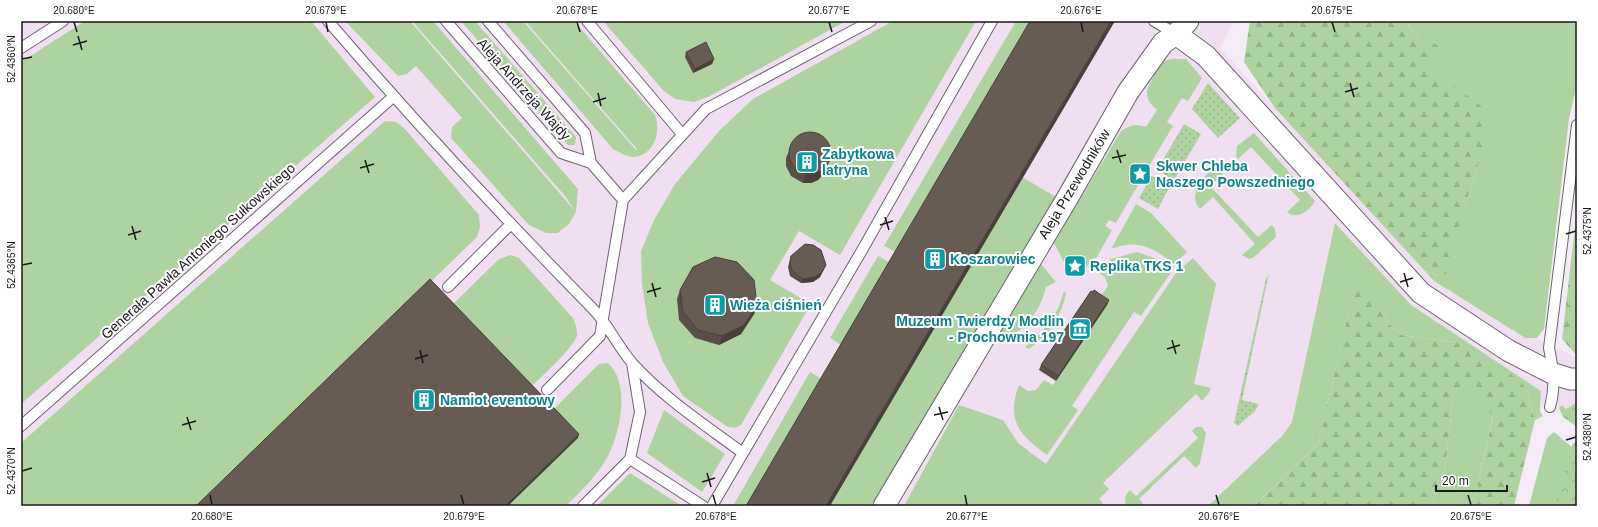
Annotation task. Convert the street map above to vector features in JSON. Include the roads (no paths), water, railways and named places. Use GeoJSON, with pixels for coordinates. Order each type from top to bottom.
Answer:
{"type":"FeatureCollection","features":[{"type":"Feature","properties":{"kind":"street"},"geometry":{"type":"LineString","coordinates":[[1182,27],[1206,56],[1421,294],[1510,351],[1554,374],[1570,379],[1577,379]]}},
{"type":"Feature","properties":{"kind":"street","name":"Aleja Przewodników"},"geometry":{"type":"LineString","coordinates":[[884,506],[1068,197],[1128,92],[1163,44],[1182,27]]}},
{"type":"Feature","properties":{"kind":"lane"},"geometry":{"type":"LineString","coordinates":[[21,48],[63,21]]}},
{"type":"Feature","properties":{"kind":"lane"},"geometry":{"type":"LineString","coordinates":[[328,21],[393,97],[510,225],[603,320],[632,363],[670,399],[743,453]]}},
{"type":"Feature","properties":{"kind":"lane","name":"Aleja Andrzeja Wajdy"},"geometry":{"type":"LineString","coordinates":[[446,21],[561,153],[591,163]]}},
{"type":"Feature","properties":{"kind":"lane","name":"Aleja Andrzeja Wajdy"},"geometry":{"type":"LineString","coordinates":[[488,21],[585,133],[591,163],[623,200]]}},
{"type":"Feature","properties":{"kind":"lane"},"geometry":{"type":"LineString","coordinates":[[587,21],[682,134]]}},
{"type":"Feature","properties":{"kind":"lane"},"geometry":{"type":"LineString","coordinates":[[547,390],[600,336],[623,200],[706,109],[871,21]]}},
{"type":"Feature","properties":{"kind":"lane"},"geometry":{"type":"LineString","coordinates":[[712,506],[861,252],[992,21]]}},
{"type":"Feature","properties":{"kind":"lane"},"geometry":{"type":"LineString","coordinates":[[1154,21],[1182,27]]}},
{"type":"Feature","properties":{"kind":"lane","name":"Generała Pawła Antoniego Sułkowskiego"},"geometry":{"type":"LineString","coordinates":[[21,426],[393,97]]}},
{"type":"Feature","properties":{"kind":"lane"},"geometry":{"type":"LineString","coordinates":[[1550,407],[1554,394],[1554,374],[1549,348],[1577,125]]}},
{"type":"Feature","properties":{"kind":"lane"},"geometry":{"type":"LineString","coordinates":[[448,287],[510,225]]}},
{"type":"Feature","properties":{"kind":"lane"},"geometry":{"type":"LineString","coordinates":[[583,506],[630,459],[640,412],[632,363]]}},
{"type":"Feature","properties":{"kind":"lane"},"geometry":{"type":"LineString","coordinates":[[630,459],[703,506]]}},
{"type":"Feature","properties":{"kind":"place","name":"Zabytkowa latryna"},"geometry":{"type":"Point","coordinates":[807,162]}},
{"type":"Feature","properties":{"kind":"place","name":"Skwer Chleba Naszego Powszedniego"},"geometry":{"type":"Point","coordinates":[1140,174]}},
{"type":"Feature","properties":{"kind":"place","name":"Koszarowiec"},"geometry":{"type":"Point","coordinates":[935,259]}},
{"type":"Feature","properties":{"kind":"place","name":"Replika TKS 1"},"geometry":{"type":"Point","coordinates":[1075,266]}},
{"type":"Feature","properties":{"kind":"place","name":"Wieża ciśnień"},"geometry":{"type":"Point","coordinates":[715,305]}},
{"type":"Feature","properties":{"kind":"place","name":"Muzeum Twierdzy Modlin - Prochownia 197"},"geometry":{"type":"Point","coordinates":[1080,329]}},
{"type":"Feature","properties":{"kind":"place","name":"Namiot eventowy"},"geometry":{"type":"Point","coordinates":[424,400]}}]}
